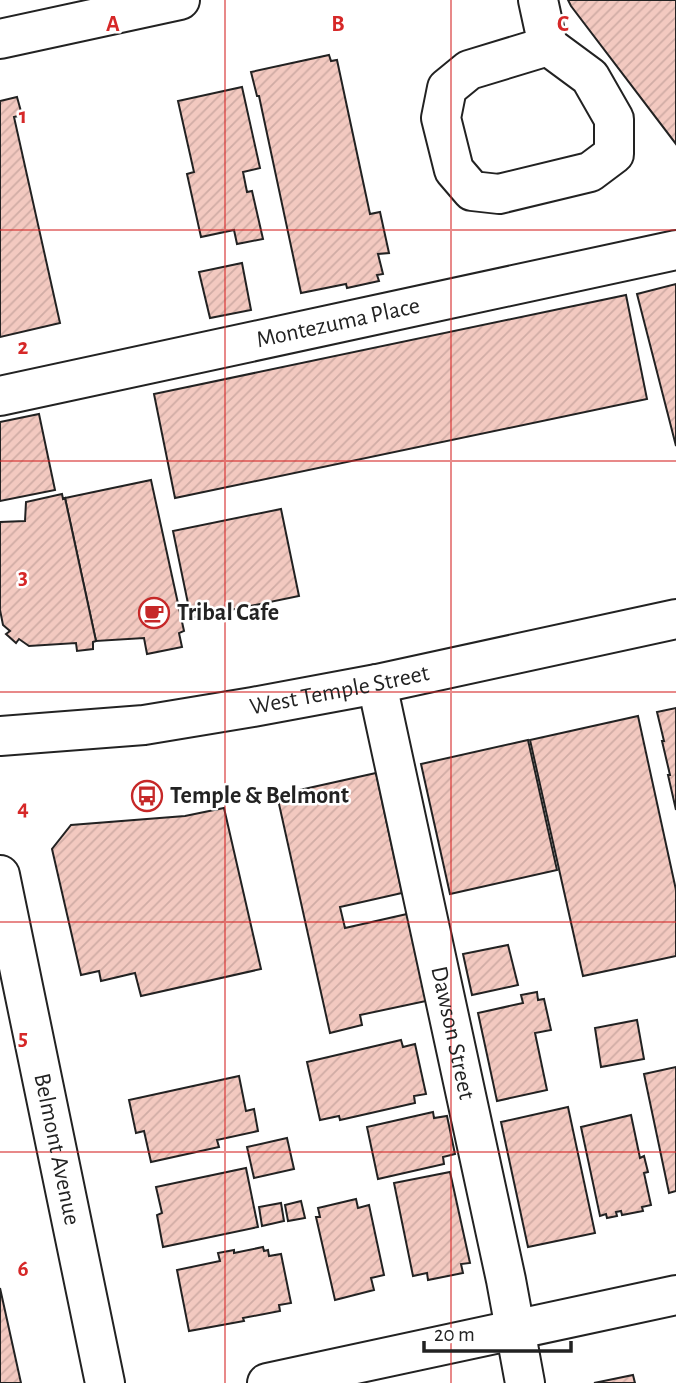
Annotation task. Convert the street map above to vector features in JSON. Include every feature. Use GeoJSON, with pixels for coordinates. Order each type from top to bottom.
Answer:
{"type":"FeatureCollection","features":[{"type":"Feature","properties":{"kind":"street"},"geometry":{"type":"LineString","coordinates":[[0,39],[180,0]]}},
{"type":"Feature","properties":{"kind":"street"},"geometry":{"type":"LineString","coordinates":[[538,0],[548,46],[590,77],[614,119],[614,154],[590,172],[499,194],[472,191],[454,170],[441,118],[447,88],[468,70],[548,46]]}},
{"type":"Feature","properties":{"kind":"street","name":"Montezuma Place"},"geometry":{"type":"LineString","coordinates":[[0,396],[676,250]]}},
{"type":"Feature","properties":{"kind":"street","name":"West Temple Street"},"geometry":{"type":"LineString","coordinates":[[0,736],[144,725],[253,707],[377,684],[676,619]]}},
{"type":"Feature","properties":{"kind":"street","name":"Dawson Street"},"geometry":{"type":"LineString","coordinates":[[377,684],[506,1280],[525,1383]]}},
{"type":"Feature","properties":{"kind":"street","name":"Belmont Avenue"},"geometry":{"type":"LineString","coordinates":[[0,875],[105,1383]]}},
{"type":"Feature","properties":{"kind":"street"},"geometry":{"type":"LineString","coordinates":[[267,1383],[676,1294]]}},
{"type":"Feature","properties":{"kind":"building"},"geometry":{"type":"Polygon","coordinates":[[[568,0],[676,0],[676,144],[571,6],[568,0]]]}},
{"type":"Feature","properties":{"kind":"building"},"geometry":{"type":"Polygon","coordinates":[[[329,55],[331,61],[337,60],[370,214],[380,212],[389,253],[378,254],[383,274],[377,275],[379,281],[301,293],[259,96],[251,72],[329,55]]]}},
{"type":"Feature","properties":{"kind":"building"},"geometry":{"type":"Polygon","coordinates":[[[242,87],[260,168],[243,172],[247,192],[252,191],[263,239],[237,244],[234,230],[201,237],[187,174],[194,172],[178,101],[242,87]]]}},
{"type":"Feature","properties":{"kind":"building"},"geometry":{"type":"Polygon","coordinates":[[[17,97],[22,115],[14,117],[60,323],[0,337],[0,101],[17,97]]]}},
{"type":"Feature","properties":{"kind":"building"},"geometry":{"type":"Polygon","coordinates":[[[242,263],[251,310],[210,318],[199,272],[242,263]]]}},
{"type":"Feature","properties":{"kind":"building"},"geometry":{"type":"Polygon","coordinates":[[[676,284],[676,446],[637,294],[676,284]]]}},
{"type":"Feature","properties":{"kind":"building"},"geometry":{"type":"Polygon","coordinates":[[[626,295],[647,399],[175,498],[154,394],[626,295]]]}},
{"type":"Feature","properties":{"kind":"building"},"geometry":{"type":"Polygon","coordinates":[[[39,414],[55,490],[0,501],[0,422],[39,414]]]}},
{"type":"Feature","properties":{"kind":"building"},"geometry":{"type":"Polygon","coordinates":[[[151,480],[184,631],[179,633],[182,647],[147,654],[144,638],[96,641],[65,498],[151,480]]]}},
{"type":"Feature","properties":{"kind":"building"},"geometry":{"type":"Polygon","coordinates":[[[62,494],[96,641],[93,642],[93,649],[77,651],[76,643],[29,646],[19,639],[16,643],[6,634],[10,631],[3,625],[0,610],[0,522],[25,521],[26,502],[62,494]]]}},
{"type":"Feature","properties":{"kind":"building"},"geometry":{"type":"Polygon","coordinates":[[[281,509],[299,596],[191,618],[173,531],[281,509]]]}},
{"type":"Feature","properties":{"kind":"building"},"geometry":{"type":"Polygon","coordinates":[[[676,708],[676,810],[657,712],[676,708]]]}},
{"type":"Feature","properties":{"kind":"building"},"geometry":{"type":"Polygon","coordinates":[[[638,716],[676,890],[676,956],[583,976],[530,740],[638,716]]]}},
{"type":"Feature","properties":{"kind":"building"},"geometry":{"type":"Polygon","coordinates":[[[528,740],[557,870],[450,894],[421,764],[528,740]]]}},
{"type":"Feature","properties":{"kind":"building"},"geometry":{"type":"Polygon","coordinates":[[[376,773],[402,893],[340,907],[345,928],[407,914],[426,1001],[360,1015],[362,1025],[330,1033],[277,795],[376,773]]]}},
{"type":"Feature","properties":{"kind":"building"},"geometry":{"type":"Polygon","coordinates":[[[224,808],[261,969],[141,996],[135,973],[101,981],[99,971],[81,975],[52,849],[71,825],[185,816],[224,808]]]}},
{"type":"Feature","properties":{"kind":"building"},"geometry":{"type":"Polygon","coordinates":[[[508,945],[518,985],[472,995],[463,954],[508,945]]]}},
{"type":"Feature","properties":{"kind":"building"},"geometry":{"type":"Polygon","coordinates":[[[537,992],[538,1000],[544,999],[551,1030],[535,1033],[547,1090],[497,1101],[478,1013],[523,1003],[521,995],[537,992]]]}},
{"type":"Feature","properties":{"kind":"building"},"geometry":{"type":"Polygon","coordinates":[[[637,1020],[644,1059],[601,1067],[595,1028],[637,1020]]]}},
{"type":"Feature","properties":{"kind":"building"},"geometry":{"type":"Polygon","coordinates":[[[401,1040],[403,1047],[415,1044],[426,1094],[414,1096],[415,1103],[340,1120],[339,1116],[320,1120],[307,1062],[401,1040]]]}},
{"type":"Feature","properties":{"kind":"building"},"geometry":{"type":"Polygon","coordinates":[[[676,1067],[676,1191],[669,1193],[644,1074],[676,1067]]]}},
{"type":"Feature","properties":{"kind":"building"},"geometry":{"type":"Polygon","coordinates":[[[239,1076],[246,1111],[254,1109],[258,1131],[217,1140],[219,1147],[151,1162],[144,1131],[136,1133],[129,1100],[239,1076]]]}},
{"type":"Feature","properties":{"kind":"building"},"geometry":{"type":"Polygon","coordinates":[[[568,1107],[595,1233],[528,1247],[501,1122],[568,1107]]]}},
{"type":"Feature","properties":{"kind":"building"},"geometry":{"type":"Polygon","coordinates":[[[433,1112],[434,1118],[447,1116],[455,1154],[443,1157],[444,1164],[378,1179],[367,1127],[433,1112]]]}},
{"type":"Feature","properties":{"kind":"building"},"geometry":{"type":"Polygon","coordinates":[[[631,1115],[640,1158],[644,1156],[648,1172],[644,1173],[651,1205],[642,1207],[643,1211],[622,1215],[621,1211],[616,1212],[617,1216],[607,1218],[606,1214],[600,1216],[581,1127],[631,1115]]]}},
{"type":"Feature","properties":{"kind":"building"},"geometry":{"type":"Polygon","coordinates":[[[287,1138],[294,1169],[254,1178],[247,1147],[287,1138]]]}},
{"type":"Feature","properties":{"kind":"building"},"geometry":{"type":"Polygon","coordinates":[[[246,1168],[258,1227],[163,1247],[157,1215],[162,1213],[156,1187],[246,1168]]]}},
{"type":"Feature","properties":{"kind":"building"},"geometry":{"type":"Polygon","coordinates":[[[450,1172],[470,1263],[461,1264],[463,1273],[428,1280],[427,1273],[413,1276],[394,1183],[450,1172]]]}},
{"type":"Feature","properties":{"kind":"building"},"geometry":{"type":"Polygon","coordinates":[[[356,1199],[358,1208],[369,1205],[384,1275],[371,1278],[374,1290],[335,1300],[316,1217],[320,1217],[318,1208],[356,1199]]]}},
{"type":"Feature","properties":{"kind":"building"},"geometry":{"type":"Polygon","coordinates":[[[301,1201],[305,1218],[288,1221],[285,1205],[301,1201]]]}},
{"type":"Feature","properties":{"kind":"building"},"geometry":{"type":"Polygon","coordinates":[[[281,1203],[284,1221],[262,1226],[259,1207],[281,1203]]]}},
{"type":"Feature","properties":{"kind":"building"},"geometry":{"type":"Polygon","coordinates":[[[263,1247],[264,1251],[268,1250],[269,1256],[281,1254],[291,1303],[279,1305],[280,1311],[243,1318],[244,1321],[189,1331],[177,1270],[220,1261],[218,1253],[234,1250],[234,1253],[263,1247]]]}},
{"type":"Feature","properties":{"kind":"building"},"geometry":{"type":"Polygon","coordinates":[[[0,1288],[21,1383],[0,1383],[0,1288]]]}},
{"type":"Feature","properties":{"kind":"building"},"geometry":{"type":"Polygon","coordinates":[[[633,1375],[635,1383],[594,1383],[633,1375]]]}},
{"type":"Feature","properties":{"kind":"place","name":"Tribal Cafe"},"geometry":{"type":"Point","coordinates":[154,613]}},
{"type":"Feature","properties":{"kind":"place","name":"Temple & Belmont"},"geometry":{"type":"Point","coordinates":[147,796]}}]}
